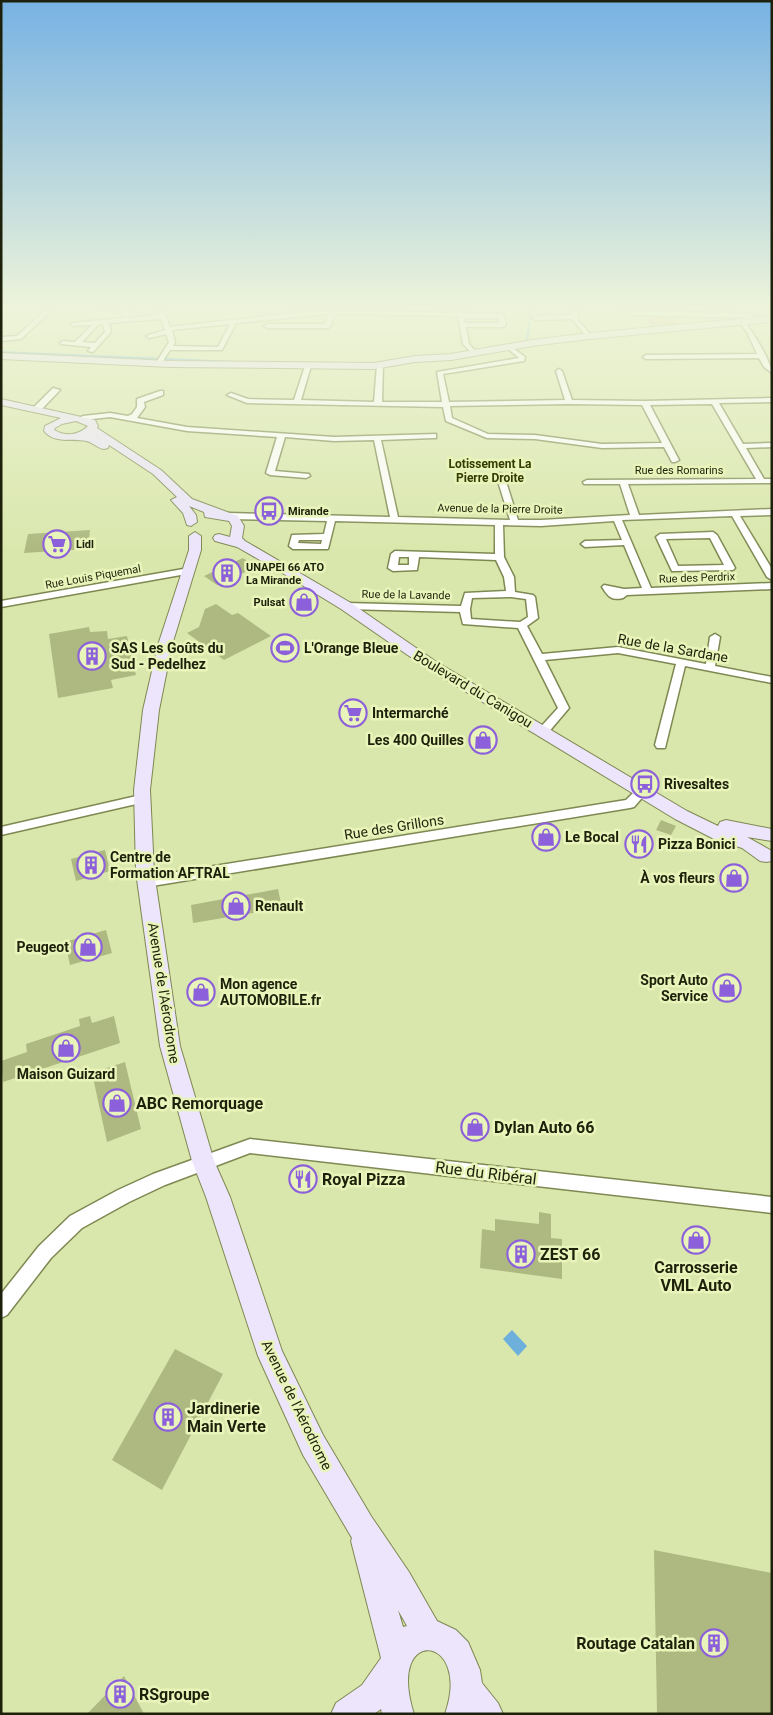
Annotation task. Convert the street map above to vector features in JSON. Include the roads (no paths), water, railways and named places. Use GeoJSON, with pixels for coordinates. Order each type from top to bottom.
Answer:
{"type":"FeatureCollection","features":[{"type":"Feature","properties":{"kind":"main road"},"geometry":{"type":"LineString","coordinates":[[1,402],[91,422],[92,428],[157,472],[188,501],[234,519],[237,528],[236,538],[241,544]]}},
{"type":"Feature","properties":{"kind":"main road"},"geometry":{"type":"LineString","coordinates":[[1,407],[46,416],[54,424]]}},
{"type":"Feature","properties":{"kind":"main road"},"geometry":{"type":"LineString","coordinates":[[79,418],[66,419],[54,424],[49,431],[53,434],[95,441],[158,480],[192,516],[189,530],[205,541],[237,528]]}},
{"type":"Feature","properties":{"kind":"main road"},"geometry":{"type":"LineString","coordinates":[[74,437],[92,428]]}},
{"type":"Feature","properties":{"kind":"main road"},"geometry":{"type":"LineString","coordinates":[[191,522],[202,516],[224,515]]}},
{"type":"Feature","properties":{"kind":"main road","name":"Boulevard du Canigou"},"geometry":{"type":"LineString","coordinates":[[205,541],[241,544],[279,564],[346,606],[430,664],[681,815],[720,835],[748,844],[769,860]]}},
{"type":"Feature","properties":{"kind":"main road","name":"Avenue de l'Aérodrome"},"geometry":{"type":"LineString","coordinates":[[205,541],[189,571],[165,645],[151,710],[141,799],[146,882],[170,1046],[203,1161],[218,1197],[271,1356],[313,1445],[361,1526],[399,1582],[428,1635]]}},
{"type":"Feature","properties":{"kind":"main road","name":"Boulevard du Canigou"},"geometry":{"type":"LineString","coordinates":[[649,795],[714,824],[772,836]]}},
{"type":"Feature","properties":{"kind":"main road"},"geometry":{"type":"LineString","coordinates":[[769,860],[766,843],[772,836]]}},
{"type":"Feature","properties":{"kind":"main road","name":"Avenue de l'Aérodrome"},"geometry":{"type":"LineString","coordinates":[[361,1526],[394,1664],[390,1686],[398,1714]]}},
{"type":"Feature","properties":{"kind":"main road"},"geometry":{"type":"LineString","coordinates":[[347,1714],[374,1696],[405,1645],[416,1637],[428,1635],[440,1637],[451,1645],[460,1656],[466,1672],[464,1701],[487,1714]]}},
{"type":"Feature","properties":{"kind":"street"},"geometry":{"type":"LineString","coordinates":[[37,409],[56,390]]}},
{"type":"Feature","properties":{"kind":"street"},"geometry":{"type":"LineString","coordinates":[[297,402],[301,390]]}},
{"type":"Feature","properties":{"kind":"street"},"geometry":{"type":"LineString","coordinates":[[378,404],[379,390]]}},
{"type":"Feature","properties":{"kind":"street"},"geometry":{"type":"LineString","coordinates":[[442,390],[449,419],[487,436],[535,436],[602,446],[667,445]]}},
{"type":"Feature","properties":{"kind":"street"},"geometry":{"type":"LineString","coordinates":[[565,390],[568,402]]}},
{"type":"Feature","properties":{"kind":"street"},"geometry":{"type":"LineString","coordinates":[[128,419],[135,416],[141,407],[140,401],[160,393]]}},
{"type":"Feature","properties":{"kind":"street"},"geometry":{"type":"LineString","coordinates":[[231,395],[247,401],[378,404],[645,403],[772,400]]}},
{"type":"Feature","properties":{"kind":"street"},"geometry":{"type":"LineString","coordinates":[[715,402],[761,481]]}},
{"type":"Feature","properties":{"kind":"street"},"geometry":{"type":"LineString","coordinates":[[645,403],[675,460]]}},
{"type":"Feature","properties":{"kind":"street"},"geometry":{"type":"LineString","coordinates":[[79,418],[104,415],[187,429],[334,439],[434,436]]}},
{"type":"Feature","properties":{"kind":"street"},"geometry":{"type":"LineString","coordinates":[[92,428],[102,420],[116,416]]}},
{"type":"Feature","properties":{"kind":"street"},"geometry":{"type":"LineString","coordinates":[[203,440],[202,436],[208,430]]}},
{"type":"Feature","properties":{"kind":"street"},"geometry":{"type":"LineString","coordinates":[[282,434],[270,473],[306,476]]}},
{"type":"Feature","properties":{"kind":"street"},"geometry":{"type":"LineString","coordinates":[[378,438],[394,518]]}},
{"type":"Feature","properties":{"kind":"street"},"geometry":{"type":"LineString","coordinates":[[741,446],[772,445]]}},
{"type":"Feature","properties":{"kind":"street"},"geometry":{"type":"LineString","coordinates":[[500,475],[515,523]]}},
{"type":"Feature","properties":{"kind":"street","name":"Rue des Romarins"},"geometry":{"type":"LineString","coordinates":[[587,482],[772,481]]}},
{"type":"Feature","properties":{"kind":"street"},"geometry":{"type":"LineString","coordinates":[[622,482],[634,514],[637,517]]}},
{"type":"Feature","properties":{"kind":"street","name":"Avenue de la Pierre Droite"},"geometry":{"type":"LineString","coordinates":[[224,515],[394,518],[515,523],[637,517],[681,526],[734,513],[772,512]]}},
{"type":"Feature","properties":{"kind":"street"},"geometry":{"type":"LineString","coordinates":[[734,513],[772,577]]}},
{"type":"Feature","properties":{"kind":"street","name":"Avenue de la Pierre Droite"},"geometry":{"type":"LineString","coordinates":[[237,528],[258,516]]}},
{"type":"Feature","properties":{"kind":"street"},"geometry":{"type":"LineString","coordinates":[[326,537],[332,517]]}},
{"type":"Feature","properties":{"kind":"street"},"geometry":{"type":"LineString","coordinates":[[617,518],[648,591]]}},
{"type":"Feature","properties":{"kind":"street"},"geometry":{"type":"LineString","coordinates":[[499,522],[499,557],[509,577],[511,594]]}},
{"type":"Feature","properties":{"kind":"street"},"geometry":{"type":"LineString","coordinates":[[681,526],[712,535],[730,568],[675,570],[660,537],[681,526]]}},
{"type":"Feature","properties":{"kind":"street"},"geometry":{"type":"LineString","coordinates":[[585,544],[626,542]]}},
{"type":"Feature","properties":{"kind":"street"},"geometry":{"type":"LineString","coordinates":[[414,555],[499,557]]}},
{"type":"Feature","properties":{"kind":"street"},"geometry":{"type":"LineString","coordinates":[[704,569],[714,589]]}},
{"type":"Feature","properties":{"kind":"street","name":"Rue Louis Piquemal"},"geometry":{"type":"LineString","coordinates":[[1,604],[189,571]]}},
{"type":"Feature","properties":{"kind":"street","name":"Rue des Perdrix"},"geometry":{"type":"LineString","coordinates":[[624,592],[772,586]]}},
{"type":"Feature","properties":{"kind":"street"},"geometry":{"type":"LineString","coordinates":[[511,594],[530,597],[533,618],[522,625],[466,622],[465,609],[468,595],[511,594]]}},
{"type":"Feature","properties":{"kind":"street","name":"Rue de la Lavande"},"geometry":{"type":"LineString","coordinates":[[346,606],[465,609]]}},
{"type":"Feature","properties":{"kind":"street"},"geometry":{"type":"LineString","coordinates":[[522,625],[564,708],[543,731]]}},
{"type":"Feature","properties":{"kind":"street"},"geometry":{"type":"LineString","coordinates":[[710,668],[715,637]]}},
{"type":"Feature","properties":{"kind":"street","name":"Rue de la Sardane"},"geometry":{"type":"LineString","coordinates":[[539,656],[618,650],[772,680]]}},
{"type":"Feature","properties":{"kind":"street"},"geometry":{"type":"LineString","coordinates":[[661,745],[681,663]]}},
{"type":"Feature","properties":{"kind":"street","name":"Rue des Grillons"},"geometry":{"type":"LineString","coordinates":[[146,882],[630,804],[649,795]]}},
{"type":"Feature","properties":{"kind":"street"},"geometry":{"type":"LineString","coordinates":[[1,832],[141,799]]}},
{"type":"Feature","properties":{"kind":"street","name":"Rue du Ribéral"},"geometry":{"type":"LineString","coordinates":[[1,1309],[46,1250],[77,1222],[135,1190],[203,1161],[250,1146],[772,1205]]}},
{"type":"Feature","properties":{"kind":"water"},"geometry":{"type":"Polygon","coordinates":[[[512,1330],[527,1346],[518,1356],[503,1339],[512,1330]]]}},
{"type":"Feature","properties":{"kind":"place","name":"Mirande"},"geometry":{"type":"Point","coordinates":[269,511]}},
{"type":"Feature","properties":{"kind":"place","name":"Lidl"},"geometry":{"type":"Point","coordinates":[57,544]}},
{"type":"Feature","properties":{"kind":"place","name":"UNAPEI 66 ATO La Mirande"},"geometry":{"type":"Point","coordinates":[227,573]}},
{"type":"Feature","properties":{"kind":"place","name":"Pulsat"},"geometry":{"type":"Point","coordinates":[304,602]}},
{"type":"Feature","properties":{"kind":"place","name":"L'Orange Bleue"},"geometry":{"type":"Point","coordinates":[285,648]}},
{"type":"Feature","properties":{"kind":"place","name":"SAS Les Goûts du Sud - Pedelhez"},"geometry":{"type":"Point","coordinates":[92,656]}},
{"type":"Feature","properties":{"kind":"place","name":"Intermarché"},"geometry":{"type":"Point","coordinates":[353,713]}},
{"type":"Feature","properties":{"kind":"place","name":"Les 400 Quilles"},"geometry":{"type":"Point","coordinates":[483,740]}},
{"type":"Feature","properties":{"kind":"place","name":"Rivesaltes"},"geometry":{"type":"Point","coordinates":[645,784]}},
{"type":"Feature","properties":{"kind":"place","name":"Le Bocal"},"geometry":{"type":"Point","coordinates":[546,837]}},
{"type":"Feature","properties":{"kind":"place","name":"Pizza Bonici"},"geometry":{"type":"Point","coordinates":[639,844]}},
{"type":"Feature","properties":{"kind":"place","name":"Centre de Formation AFTRAL"},"geometry":{"type":"Point","coordinates":[91,865]}},
{"type":"Feature","properties":{"kind":"place","name":"À vos fleurs"},"geometry":{"type":"Point","coordinates":[734,878]}},
{"type":"Feature","properties":{"kind":"place","name":"Renault"},"geometry":{"type":"Point","coordinates":[236,906]}},
{"type":"Feature","properties":{"kind":"place","name":"Peugeot"},"geometry":{"type":"Point","coordinates":[88,947]}},
{"type":"Feature","properties":{"kind":"place","name":"Sport Auto Service"},"geometry":{"type":"Point","coordinates":[727,988]}},
{"type":"Feature","properties":{"kind":"place","name":"Mon agence AUTOMOBILE.fr"},"geometry":{"type":"Point","coordinates":[201,992]}},
{"type":"Feature","properties":{"kind":"place","name":"Maison Guizard"},"geometry":{"type":"Point","coordinates":[66,1048]}},
{"type":"Feature","properties":{"kind":"place","name":"ABC Remorquage"},"geometry":{"type":"Point","coordinates":[117,1103]}},
{"type":"Feature","properties":{"kind":"place","name":"Dylan Auto 66"},"geometry":{"type":"Point","coordinates":[475,1127]}},
{"type":"Feature","properties":{"kind":"place","name":"Royal Pizza"},"geometry":{"type":"Point","coordinates":[303,1179]}},
{"type":"Feature","properties":{"kind":"place","name":"Carrosserie VML Auto"},"geometry":{"type":"Point","coordinates":[696,1240]}},
{"type":"Feature","properties":{"kind":"place","name":"ZEST 66"},"geometry":{"type":"Point","coordinates":[521,1254]}},
{"type":"Feature","properties":{"kind":"place","name":"Jardinerie Main Verte"},"geometry":{"type":"Point","coordinates":[168,1417]}},
{"type":"Feature","properties":{"kind":"place","name":"Routage Catalan"},"geometry":{"type":"Point","coordinates":[714,1643]}},
{"type":"Feature","properties":{"kind":"place","name":"RSgroupe"},"geometry":{"type":"Point","coordinates":[120,1694]}},
{"type":"Feature","properties":{"kind":"district","name":"Lotissement La Pierre Droite"},"geometry":{"type":"Point","coordinates":[490,471]}}]}
